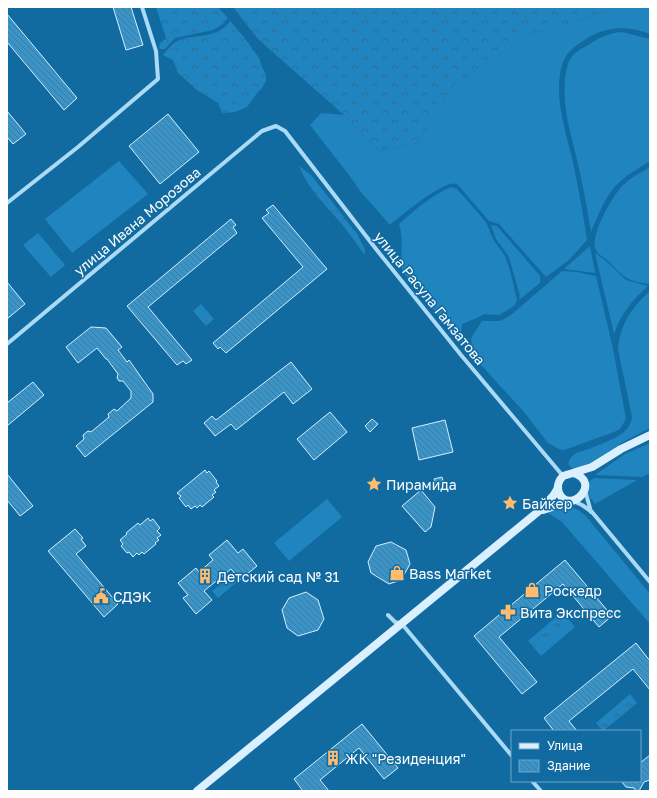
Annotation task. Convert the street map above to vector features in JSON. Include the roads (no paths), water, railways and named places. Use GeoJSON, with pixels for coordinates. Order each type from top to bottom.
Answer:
{"type":"FeatureCollection","features":[{"type":"Feature","properties":{"kind":"main road"},"geometry":{"type":"LineString","coordinates":[[197,791],[539,512],[553,496],[558,488],[560,479],[563,476],[592,467],[621,449],[650,435]]}},
{"type":"Feature","properties":{"kind":"main road"},"geometry":{"type":"LineString","coordinates":[[539,512],[581,497],[588,478],[606,459]]}},
{"type":"Feature","properties":{"kind":"main road"},"geometry":{"type":"LineString","coordinates":[[573,473],[581,477],[585,488]]}},
{"type":"Feature","properties":{"kind":"main road"},"geometry":{"type":"LineString","coordinates":[[558,488],[562,497],[571,501]]}},
{"type":"Feature","properties":{"kind":"street"},"geometry":{"type":"LineString","coordinates":[[7,203],[78,147],[158,79],[156,51],[142,7]]}},
{"type":"Feature","properties":{"kind":"street","name":"улица Ивана Морозова"},"geometry":{"type":"LineString","coordinates":[[7,344],[262,131],[276,126],[285,131]]}},
{"type":"Feature","properties":{"kind":"street","name":"улица Расула Гамзатова"},"geometry":{"type":"LineString","coordinates":[[285,131],[376,250],[461,355],[563,476]]}},
{"type":"Feature","properties":{"kind":"street"},"geometry":{"type":"LineString","coordinates":[[585,488],[592,512]]}},
{"type":"Feature","properties":{"kind":"street"},"geometry":{"type":"LineString","coordinates":[[571,501],[582,505],[592,512],[650,582]]}},
{"type":"Feature","properties":{"kind":"street"},"geometry":{"type":"LineString","coordinates":[[388,615],[395,622],[402,624],[511,755]]}},
{"type":"Feature","properties":{"kind":"street"},"geometry":{"type":"LineString","coordinates":[[533,782],[541,791]]}},
{"type":"Feature","properties":{"kind":"place","name":"Пирамида"},"geometry":{"type":"Point","coordinates":[374,484]}},
{"type":"Feature","properties":{"kind":"place","name":"Байкер"},"geometry":{"type":"Point","coordinates":[510,503]}},
{"type":"Feature","properties":{"kind":"place","name":"Bass Market"},"geometry":{"type":"Point","coordinates":[397,573]}},
{"type":"Feature","properties":{"kind":"place","name":"Детский сад № 31"},"geometry":{"type":"Point","coordinates":[205,576]}},
{"type":"Feature","properties":{"kind":"place","name":"Роскедр"},"geometry":{"type":"Point","coordinates":[532,590]}},
{"type":"Feature","properties":{"kind":"place","name":"СДЭК"},"geometry":{"type":"Point","coordinates":[101,596]}},
{"type":"Feature","properties":{"kind":"place","name":"Вита Экспресс"},"geometry":{"type":"Point","coordinates":[508,612]}},
{"type":"Feature","properties":{"kind":"place","name":"ЖК \"Резиденция\""},"geometry":{"type":"Point","coordinates":[333,758]}}]}
